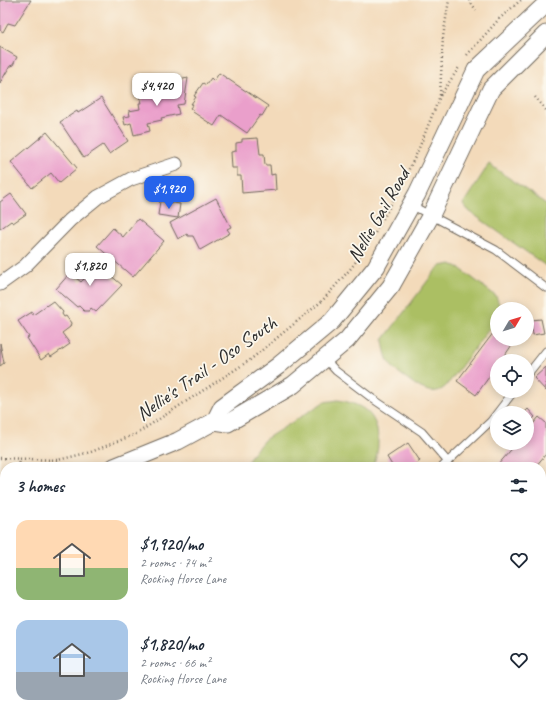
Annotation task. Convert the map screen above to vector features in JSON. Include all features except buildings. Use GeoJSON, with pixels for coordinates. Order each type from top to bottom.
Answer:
{"type":"FeatureCollection","features":[{"type":"Feature","properties":{"kind":"street","name":"Nellie Gail Road"},"geometry":{"type":"LineString","coordinates":[[215,421],[222,408],[278,366],[332,321],[376,267],[411,205],[476,70],[546,4]]}},
{"type":"Feature","properties":{"kind":"street","name":"Nellie Gail Road"},"geometry":{"type":"LineString","coordinates":[[126,462],[178,441],[215,421],[228,422],[293,385],[347,340],[392,286],[431,215],[491,90],[546,34]]}},
{"type":"Feature","properties":{"kind":"street"},"geometry":{"type":"LineString","coordinates":[[0,284],[25,266],[70,220],[98,197],[131,179],[176,164]]}},
{"type":"Feature","properties":{"kind":"lane"},"geometry":{"type":"LineString","coordinates":[[411,205],[496,250],[546,288]]}},
{"type":"Feature","properties":{"kind":"lane"},"geometry":{"type":"LineString","coordinates":[[534,366],[546,351]]}},
{"type":"Feature","properties":{"kind":"lane"},"geometry":{"type":"LineString","coordinates":[[325,358],[336,371],[373,399],[422,432],[443,462]]}},
{"type":"Feature","properties":{"kind":"lane"},"geometry":{"type":"LineString","coordinates":[[448,462],[490,420],[508,398]]}},
{"type":"Feature","properties":{"kind":"path"},"geometry":{"type":"LineString","coordinates":[[440,96],[443,37],[449,0]]}},
{"type":"Feature","properties":{"kind":"path"},"geometry":{"type":"LineString","coordinates":[[469,0],[476,10]]}},
{"type":"Feature","properties":{"kind":"path","name":"Nellie's Trail - Oso South"},"geometry":{"type":"LineString","coordinates":[[0,458],[58,460],[92,452],[136,434],[250,360],[322,302],[352,267],[375,233],[417,153],[440,96],[463,61],[499,19],[521,0]]}},
{"type":"Feature","properties":{"kind":"path"},"geometry":{"type":"LineString","coordinates":[[535,97],[546,110]]}},
{"type":"Feature","properties":{"kind":"green space"},"geometry":{"type":"Polygon","coordinates":[[[489,164],[546,204],[546,266],[469,211],[463,204],[489,164]]]}},
{"type":"Feature","properties":{"kind":"green space"},"geometry":{"type":"Polygon","coordinates":[[[451,264],[458,267],[496,296],[498,302],[490,302],[490,328],[447,385],[437,391],[431,391],[416,385],[390,364],[383,340],[435,271],[441,266],[451,264]]]}},
{"type":"Feature","properties":{"kind":"green space"},"geometry":{"type":"Polygon","coordinates":[[[338,400],[355,404],[372,417],[377,432],[378,441],[378,448],[374,462],[248,462],[250,457],[264,440],[324,402],[338,400]]]}}]}
